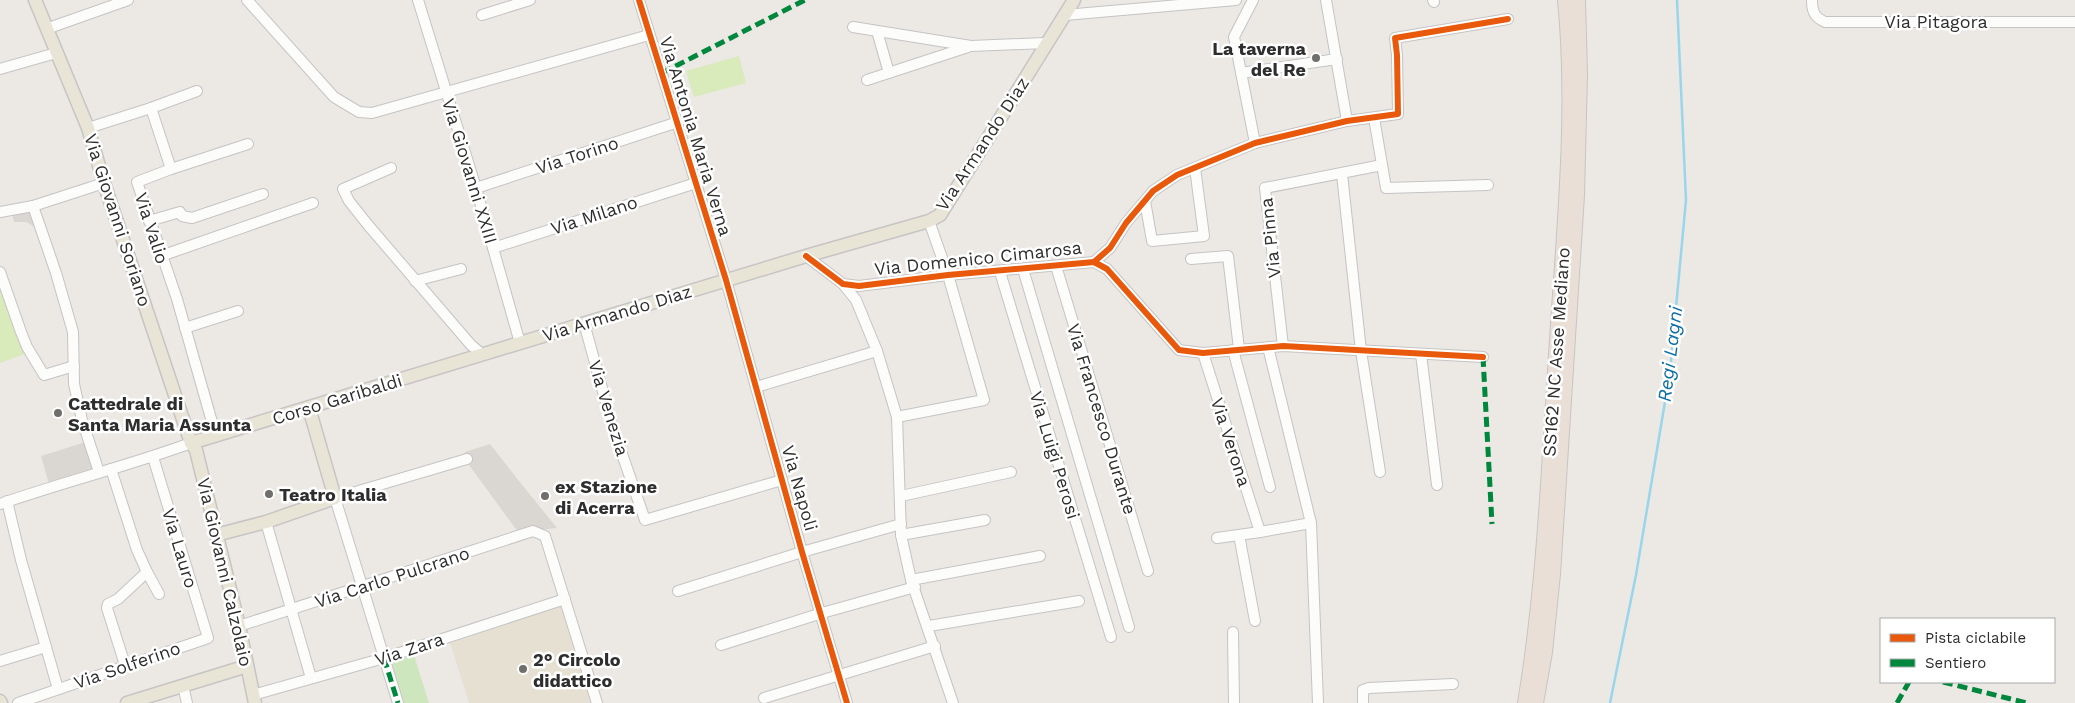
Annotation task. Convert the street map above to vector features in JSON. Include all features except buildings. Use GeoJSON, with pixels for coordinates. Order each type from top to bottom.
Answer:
{"type":"FeatureCollection","features":[{"type":"Feature","properties":{"kind":"highway","name":"SS162 NC Asse Mediano"},"geometry":{"type":"LineString","coordinates":[[1525,703],[1536,624],[1546,510],[1566,196],[1569,74],[1565,0]]}},
{"type":"Feature","properties":{"kind":"highway","name":"SS162 NC Asse Mediano"},"geometry":{"type":"LineString","coordinates":[[1536,703],[1545,652],[1553,574],[1578,195],[1580,74],[1578,0]]}},
{"type":"Feature","properties":{"kind":"main road","name":"Via Giovanni Soriano"},"geometry":{"type":"LineString","coordinates":[[35,0],[88,128],[104,182],[191,443]]}},
{"type":"Feature","properties":{"kind":"main road","name":"Via Armando Diaz"},"geometry":{"type":"LineString","coordinates":[[482,354],[806,256],[929,221],[940,215],[1065,15],[1070,1]]}},
{"type":"Feature","properties":{"kind":"main road","name":"Corso Garibaldi"},"geometry":{"type":"LineString","coordinates":[[191,443],[482,354]]}},
{"type":"Feature","properties":{"kind":"main road"},"geometry":{"type":"LineString","coordinates":[[216,535],[266,522],[335,498],[309,408]]}},
{"type":"Feature","properties":{"kind":"main road","name":"Via Giovanni Calzolaio"},"geometry":{"type":"LineString","coordinates":[[191,443],[196,450],[239,626],[254,699]]}},
{"type":"Feature","properties":{"kind":"main road"},"geometry":{"type":"LineString","coordinates":[[127,703],[247,666]]}},
{"type":"Feature","properties":{"kind":"street"},"geometry":{"type":"LineString","coordinates":[[46,29],[128,0]]}},
{"type":"Feature","properties":{"kind":"street"},"geometry":{"type":"LineString","coordinates":[[248,0],[334,97],[358,112],[372,114],[649,35]]}},
{"type":"Feature","properties":{"kind":"street","name":"Via Giovanni XXIII"},"geometry":{"type":"LineString","coordinates":[[418,0],[476,188],[520,343]]}},
{"type":"Feature","properties":{"kind":"street"},"geometry":{"type":"LineString","coordinates":[[482,15],[512,3],[530,0]]}},
{"type":"Feature","properties":{"kind":"street","name":"Via Antonia Maria Verna"},"geometry":{"type":"LineString","coordinates":[[639,0],[726,280]]}},
{"type":"Feature","properties":{"kind":"street"},"geometry":{"type":"LineString","coordinates":[[1065,15],[1236,0]]}},
{"type":"Feature","properties":{"kind":"street"},"geometry":{"type":"LineString","coordinates":[[1253,0],[1234,36],[1255,143]]}},
{"type":"Feature","properties":{"kind":"street"},"geometry":{"type":"LineString","coordinates":[[1326,0],[1346,121]]}},
{"type":"Feature","properties":{"kind":"street","name":"Via Pitagora"},"geometry":{"type":"LineString","coordinates":[[1812,0],[1813,14],[1825,22],[2075,22]]}},
{"type":"Feature","properties":{"kind":"street"},"geometry":{"type":"LineString","coordinates":[[1094,262],[1110,248],[1126,223],[1153,191],[1177,175],[1255,143],[1346,121],[1398,114],[1398,55],[1395,38],[1508,19]]}},
{"type":"Feature","properties":{"kind":"street"},"geometry":{"type":"LineString","coordinates":[[853,27],[971,46],[1046,43]]}},
{"type":"Feature","properties":{"kind":"street"},"geometry":{"type":"LineString","coordinates":[[877,31],[889,73]]}},
{"type":"Feature","properties":{"kind":"street"},"geometry":{"type":"LineString","coordinates":[[866,80],[971,46]]}},
{"type":"Feature","properties":{"kind":"street"},"geometry":{"type":"LineString","coordinates":[[0,69],[56,53]]}},
{"type":"Feature","properties":{"kind":"street"},"geometry":{"type":"LineString","coordinates":[[1240,73],[1337,59]]}},
{"type":"Feature","properties":{"kind":"street"},"geometry":{"type":"LineString","coordinates":[[88,128],[197,91]]}},
{"type":"Feature","properties":{"kind":"street"},"geometry":{"type":"LineString","coordinates":[[151,108],[171,169]]}},
{"type":"Feature","properties":{"kind":"street"},"geometry":{"type":"LineString","coordinates":[[1374,118],[1386,188],[1488,185]]}},
{"type":"Feature","properties":{"kind":"street","name":"Via Torino"},"geometry":{"type":"LineString","coordinates":[[476,188],[678,122]]}},
{"type":"Feature","properties":{"kind":"street","name":"Via Valio"},"geometry":{"type":"LineString","coordinates":[[216,436],[185,328],[137,182],[248,144]]}},
{"type":"Feature","properties":{"kind":"street","name":"Via Pinna"},"geometry":{"type":"LineString","coordinates":[[1283,346],[1265,188],[1382,166]]}},
{"type":"Feature","properties":{"kind":"street"},"geometry":{"type":"LineString","coordinates":[[391,168],[343,189],[349,201],[415,281],[471,345],[482,354]]}},
{"type":"Feature","properties":{"kind":"street"},"geometry":{"type":"LineString","coordinates":[[1145,201],[1152,242],[1204,236],[1195,168]]}},
{"type":"Feature","properties":{"kind":"street"},"geometry":{"type":"LineString","coordinates":[[1342,174],[1361,351],[1380,472]]}},
{"type":"Feature","properties":{"kind":"street"},"geometry":{"type":"LineString","coordinates":[[0,212],[33,206],[104,182]]}},
{"type":"Feature","properties":{"kind":"street","name":"Via Milano"},"geometry":{"type":"LineString","coordinates":[[493,248],[696,183]]}},
{"type":"Feature","properties":{"kind":"street"},"geometry":{"type":"LineString","coordinates":[[149,221],[180,212],[182,216],[192,218],[263,194]]}},
{"type":"Feature","properties":{"kind":"street"},"geometry":{"type":"LineString","coordinates":[[161,256],[313,203]]}},
{"type":"Feature","properties":{"kind":"street"},"geometry":{"type":"LineString","coordinates":[[33,206],[56,273],[73,332],[76,393],[99,472]]}},
{"type":"Feature","properties":{"kind":"street"},"geometry":{"type":"LineString","coordinates":[[897,417],[984,400],[948,275],[929,221]]}},
{"type":"Feature","properties":{"kind":"street"},"geometry":{"type":"LineString","coordinates":[[806,256],[843,284],[856,300],[877,351],[897,417],[901,535],[913,584],[954,703]]}},
{"type":"Feature","properties":{"kind":"street"},"geometry":{"type":"LineString","coordinates":[[1191,259],[1228,256],[1236,349],[1270,487]]}},
{"type":"Feature","properties":{"kind":"street","name":"Via Domenico Cimarosa"},"geometry":{"type":"LineString","coordinates":[[843,284],[859,286],[948,275],[1000,272],[1094,262],[1107,269],[1179,350],[1203,353],[1283,346],[1483,357]]}},
{"type":"Feature","properties":{"kind":"street","name":"Via Francesco Durante"},"geometry":{"type":"LineString","coordinates":[[1056,266],[1148,571]]}},
{"type":"Feature","properties":{"kind":"street"},"geometry":{"type":"LineString","coordinates":[[415,281],[462,268]]}},
{"type":"Feature","properties":{"kind":"street"},"geometry":{"type":"LineString","coordinates":[[1023,269],[1129,627]]}},
{"type":"Feature","properties":{"kind":"street"},"geometry":{"type":"LineString","coordinates":[[0,272],[2,272],[21,332],[44,374],[74,366]]}},
{"type":"Feature","properties":{"kind":"street","name":"Via Luigi Perosi"},"geometry":{"type":"LineString","coordinates":[[1000,272],[1111,637]]}},
{"type":"Feature","properties":{"kind":"street","name":"Via Napoli"},"geometry":{"type":"LineString","coordinates":[[726,280],[802,552],[822,613],[847,703]]}},
{"type":"Feature","properties":{"kind":"street"},"geometry":{"type":"LineString","coordinates":[[185,328],[238,311]]}},
{"type":"Feature","properties":{"kind":"street","name":"Via Venezia"},"geometry":{"type":"LineString","coordinates":[[584,323],[613,428],[645,520],[782,480]]}},
{"type":"Feature","properties":{"kind":"street"},"geometry":{"type":"LineString","coordinates":[[1268,347],[1311,523],[1318,703]]}},
{"type":"Feature","properties":{"kind":"street"},"geometry":{"type":"LineString","coordinates":[[756,387],[877,351]]}},
{"type":"Feature","properties":{"kind":"street","name":"Via Verona"},"geometry":{"type":"LineString","coordinates":[[1203,353],[1260,532]]}},
{"type":"Feature","properties":{"kind":"street"},"geometry":{"type":"LineString","coordinates":[[1421,354],[1437,485]]}},
{"type":"Feature","properties":{"kind":"street"},"geometry":{"type":"LineString","coordinates":[[58,689],[4,503],[99,472],[153,457],[191,443]]}},
{"type":"Feature","properties":{"kind":"street","name":"Via Lauro"},"geometry":{"type":"LineString","coordinates":[[153,457],[208,638]]}},
{"type":"Feature","properties":{"kind":"street"},"geometry":{"type":"LineString","coordinates":[[398,703],[335,498],[467,460]]}},
{"type":"Feature","properties":{"kind":"street"},"geometry":{"type":"LineString","coordinates":[[111,469],[137,550],[159,594]]}},
{"type":"Feature","properties":{"kind":"street"},"geometry":{"type":"LineString","coordinates":[[900,496],[1012,472]]}},
{"type":"Feature","properties":{"kind":"street"},"geometry":{"type":"LineString","coordinates":[[901,535],[985,520]]}},
{"type":"Feature","properties":{"kind":"street"},"geometry":{"type":"LineString","coordinates":[[266,522],[311,678]]}},
{"type":"Feature","properties":{"kind":"street"},"geometry":{"type":"LineString","coordinates":[[1217,538],[1311,523]]}},
{"type":"Feature","properties":{"kind":"street"},"geometry":{"type":"LineString","coordinates":[[678,591],[802,552],[901,524]]}},
{"type":"Feature","properties":{"kind":"street","name":"Via Carlo Pulcrano"},"geometry":{"type":"LineString","coordinates":[[239,626],[533,531],[545,536],[565,599]]}},
{"type":"Feature","properties":{"kind":"street"},"geometry":{"type":"LineString","coordinates":[[1239,535],[1255,621]]}},
{"type":"Feature","properties":{"kind":"street"},"geometry":{"type":"LineString","coordinates":[[721,644],[913,584],[1040,556]]}},
{"type":"Feature","properties":{"kind":"street"},"geometry":{"type":"LineString","coordinates":[[124,666],[107,608],[108,604],[118,598],[147,572]]}},
{"type":"Feature","properties":{"kind":"street"},"geometry":{"type":"LineString","coordinates":[[565,599],[597,703]]}},
{"type":"Feature","properties":{"kind":"street","name":"Via Zara"},"geometry":{"type":"LineString","coordinates":[[254,699],[311,678],[384,658],[565,599]]}},
{"type":"Feature","properties":{"kind":"street"},"geometry":{"type":"LineString","coordinates":[[929,626],[1079,601]]}},
{"type":"Feature","properties":{"kind":"street"},"geometry":{"type":"LineString","coordinates":[[1233,632],[1234,703]]}},
{"type":"Feature","properties":{"kind":"street","name":"Via Solferino"},"geometry":{"type":"LineString","coordinates":[[18,703],[208,638]]}},
{"type":"Feature","properties":{"kind":"street"},"geometry":{"type":"LineString","coordinates":[[764,698],[935,646]]}},
{"type":"Feature","properties":{"kind":"street"},"geometry":{"type":"LineString","coordinates":[[0,661],[46,647]]}},
{"type":"Feature","properties":{"kind":"street"},"geometry":{"type":"LineString","coordinates":[[1363,703],[1363,690],[1369,688],[1453,684]]}},
{"type":"Feature","properties":{"kind":"street"},"geometry":{"type":"LineString","coordinates":[[183,686],[187,703]]}},
{"type":"Feature","properties":{"kind":"shaded area"},"geometry":{"type":"Polygon","coordinates":[[[33,206],[35,227],[26,222],[14,222],[11,210],[33,206]]]}},
{"type":"Feature","properties":{"kind":"shaded area"},"geometry":{"type":"Polygon","coordinates":[[[89,441],[98,469],[49,484],[41,456],[89,441]]]}},
{"type":"Feature","properties":{"kind":"shaded area"},"geometry":{"type":"Polygon","coordinates":[[[490,444],[557,528],[518,532],[469,465],[465,452],[490,444]]]}},
{"type":"Feature","properties":{"kind":"shaded area","name":"2° Circolo didattico"},"geometry":{"type":"Polygon","coordinates":[[[565,599],[597,703],[469,703],[448,636],[565,599]]]}},
{"type":"Feature","properties":{"kind":"green space"},"geometry":{"type":"Polygon","coordinates":[[[739,56],[746,83],[694,97],[686,71],[739,56]]]}},
{"type":"Feature","properties":{"kind":"green space"},"geometry":{"type":"Polygon","coordinates":[[[0,283],[25,354],[0,363],[0,283]]]}},
{"type":"Feature","properties":{"kind":"green space"},"geometry":{"type":"Polygon","coordinates":[[[414,655],[429,703],[403,703],[391,662],[414,655]]]}},
{"type":"Feature","properties":{"kind":"waterway","name":"Regi Lagni"},"geometry":{"type":"LineString","coordinates":[[1610,703],[1636,575],[1670,372],[1686,200],[1677,0]]}},
{"type":"Feature","properties":{"kind":"marked path"},"geometry":{"type":"LineString","coordinates":[[662,73],[805,0]]}},
{"type":"Feature","properties":{"kind":"marked path"},"geometry":{"type":"LineString","coordinates":[[1483,357],[1492,524]]}},
{"type":"Feature","properties":{"kind":"marked path"},"geometry":{"type":"LineString","coordinates":[[384,658],[398,703]]}},
{"type":"Feature","properties":{"kind":"marked path"},"geometry":{"type":"LineString","coordinates":[[1897,703],[1908,683]]}},
{"type":"Feature","properties":{"kind":"marked path"},"geometry":{"type":"LineString","coordinates":[[1947,683],[2027,703]]}},
{"type":"Feature","properties":{"kind":"cycle path"},"geometry":{"type":"LineString","coordinates":[[639,0],[726,280],[802,552],[847,703]]}},
{"type":"Feature","properties":{"kind":"cycle path"},"geometry":{"type":"LineString","coordinates":[[1094,262],[1110,248],[1126,223],[1153,191],[1177,175],[1255,143],[1347,121],[1398,114],[1395,38],[1508,19]]}},
{"type":"Feature","properties":{"kind":"cycle path"},"geometry":{"type":"LineString","coordinates":[[806,256],[843,284],[859,286],[948,275],[1094,262],[1107,269],[1179,350],[1203,353],[1283,346],[1483,357]]}},
{"type":"Feature","properties":{"kind":"place","name":"La taverna del Re"},"geometry":{"type":"Point","coordinates":[1316,58]}},
{"type":"Feature","properties":{"kind":"place","name":"Cattedrale di Santa Maria Assunta"},"geometry":{"type":"Point","coordinates":[58,413]}},
{"type":"Feature","properties":{"kind":"place","name":"Teatro Italia"},"geometry":{"type":"Point","coordinates":[269,494]}},
{"type":"Feature","properties":{"kind":"place","name":"ex Stazione di Acerra"},"geometry":{"type":"Point","coordinates":[545,496]}},
{"type":"Feature","properties":{"kind":"place","name":"2° Circolo didattico"},"geometry":{"type":"Point","coordinates":[523,669]}}]}
